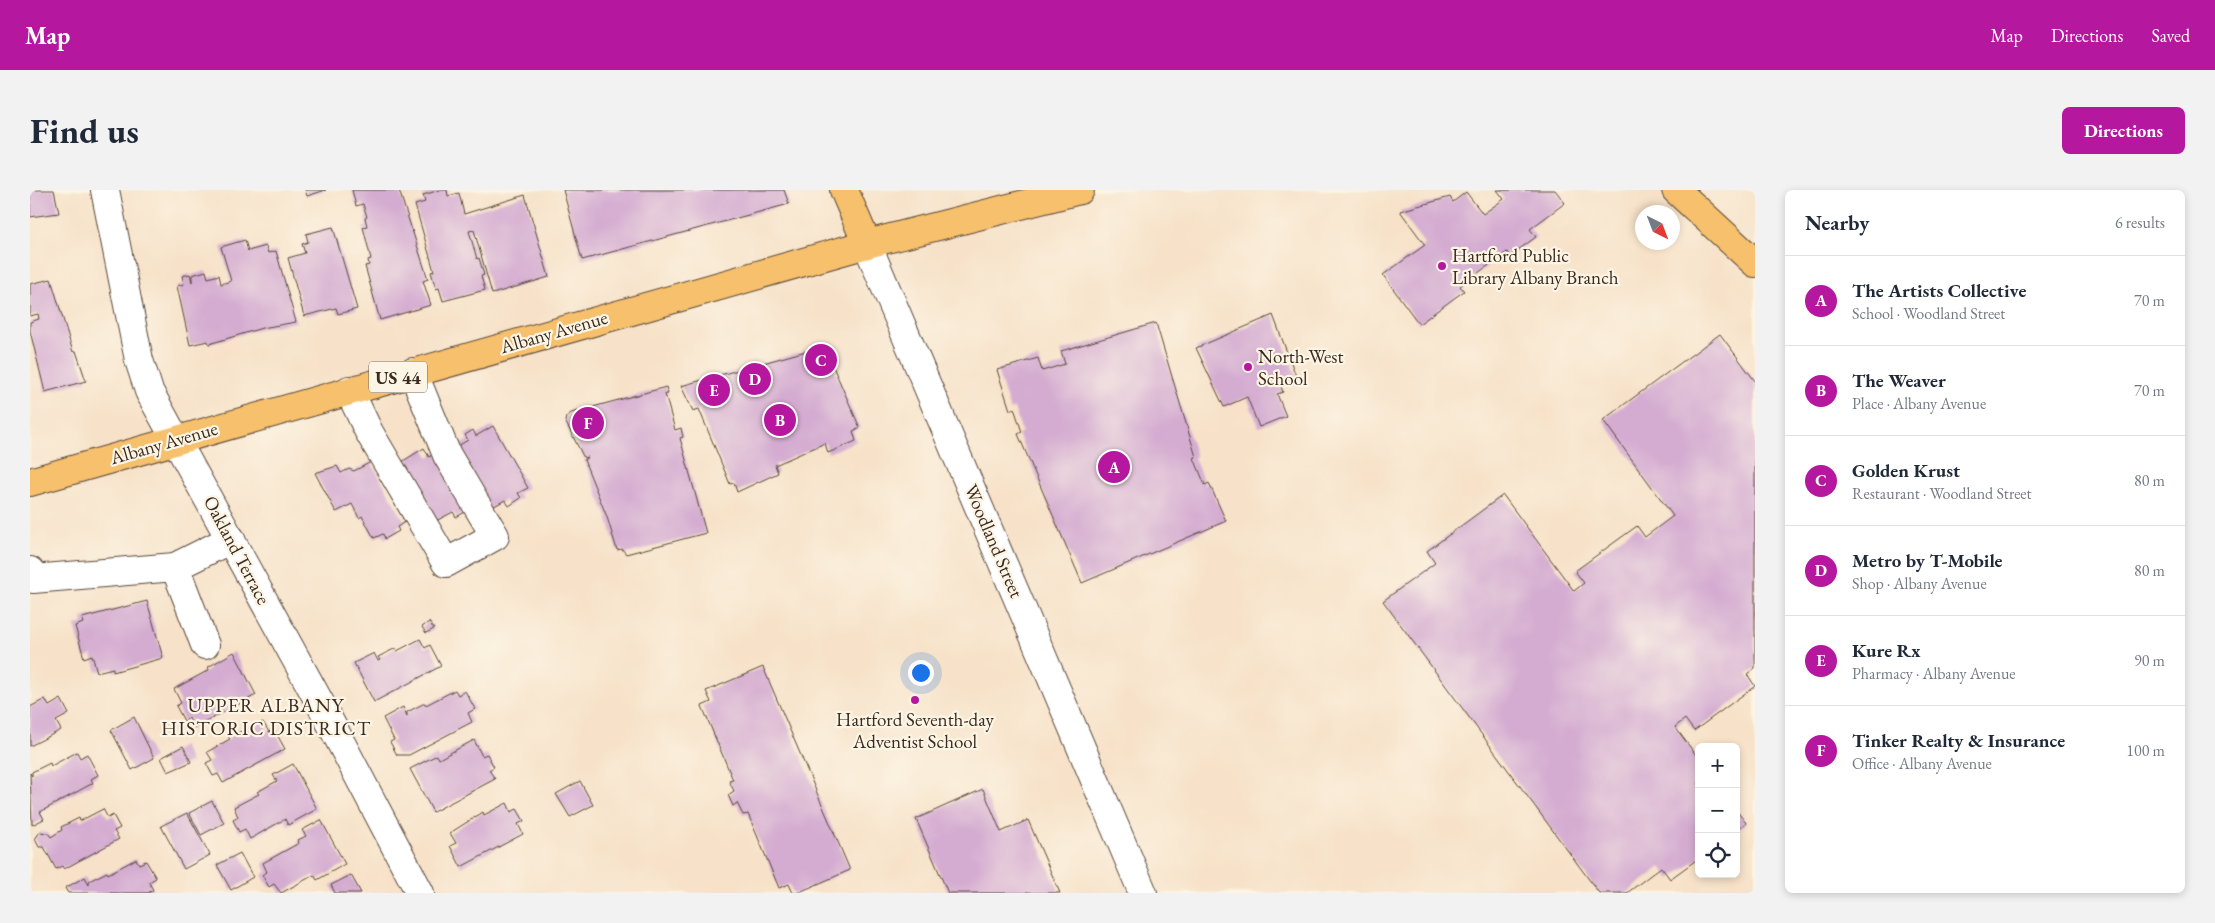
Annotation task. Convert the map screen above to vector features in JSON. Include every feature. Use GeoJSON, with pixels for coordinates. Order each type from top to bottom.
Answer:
{"type":"FeatureCollection","features":[{"type":"Feature","properties":{"kind":"main road","name":"Woodland Street"},"geometry":{"type":"LineString","coordinates":[[844,190],[867,244]]}},
{"type":"Feature","properties":{"kind":"main road","name":"Albany Avenue"},"geometry":{"type":"LineString","coordinates":[[30,482],[867,244],[1080,190]]}},
{"type":"Feature","properties":{"kind":"main road"},"geometry":{"type":"LineString","coordinates":[[1676,190],[1755,263]]}},
{"type":"Feature","properties":{"kind":"street","name":"Oakland Terrace"},"geometry":{"type":"LineString","coordinates":[[105,190],[142,374],[149,391],[231,539],[420,893]]}},
{"type":"Feature","properties":{"kind":"street","name":"Woodland Street"},"geometry":{"type":"LineString","coordinates":[[867,244],[1143,893]]}},
{"type":"Feature","properties":{"kind":"street"},"geometry":{"type":"LineString","coordinates":[[349,390],[369,432],[446,563],[495,536],[447,455],[413,372]]}},
{"type":"Feature","properties":{"kind":"street"},"geometry":{"type":"LineString","coordinates":[[30,571],[33,579],[175,567],[231,539]]}},
{"type":"Feature","properties":{"kind":"street"},"geometry":{"type":"LineString","coordinates":[[175,567],[205,645]]}},
{"type":"Feature","properties":{"kind":"building"},"geometry":{"type":"Polygon","coordinates":[[[30,190],[54,190],[59,213],[30,217],[30,190]]]}},
{"type":"Feature","properties":{"kind":"building"},"geometry":{"type":"Polygon","coordinates":[[[305,190],[326,190],[307,196],[305,190]]]}},
{"type":"Feature","properties":{"kind":"building"},"geometry":{"type":"Polygon","coordinates":[[[352,190],[399,190],[428,279],[423,281],[431,305],[380,320],[365,266],[369,265],[368,260],[371,259],[363,227],[367,226],[365,218],[367,217],[363,204],[356,206],[352,190]]]}},
{"type":"Feature","properties":{"kind":"building"},"geometry":{"type":"Polygon","coordinates":[[[447,190],[448,196],[459,193],[464,214],[525,195],[549,277],[492,294],[474,230],[469,231],[484,275],[481,276],[485,290],[443,301],[439,288],[436,289],[431,272],[434,271],[415,205],[425,202],[423,195],[447,190]]]}},
{"type":"Feature","properties":{"kind":"building"},"geometry":{"type":"Polygon","coordinates":[[[563,190],[784,190],[789,204],[582,260],[563,190]]]}},
{"type":"Feature","properties":{"kind":"building","name":"Hartford Public Library Albany Branch"},"geometry":{"type":"Polygon","coordinates":[[[1497,190],[1555,190],[1565,203],[1530,229],[1536,237],[1510,256],[1507,252],[1460,286],[1464,291],[1419,324],[1383,275],[1425,245],[1400,211],[1450,197],[1453,202],[1466,192],[1483,214],[1504,199],[1497,190]]]}},
{"type":"Feature","properties":{"kind":"building"},"geometry":{"type":"Polygon","coordinates":[[[333,227],[357,309],[338,314],[336,308],[304,316],[288,258],[305,253],[302,244],[308,242],[306,234],[333,227]]]}},
{"type":"Feature","properties":{"kind":"building"},"geometry":{"type":"Polygon","coordinates":[[[245,240],[248,251],[266,246],[268,253],[276,251],[296,322],[262,328],[209,344],[208,341],[190,345],[177,286],[184,284],[182,276],[190,274],[192,282],[192,275],[206,271],[208,278],[219,275],[221,284],[231,281],[221,247],[245,240]]]}},
{"type":"Feature","properties":{"kind":"building"},"geometry":{"type":"Polygon","coordinates":[[[51,279],[73,352],[76,351],[86,381],[45,392],[30,331],[30,322],[39,319],[38,314],[30,316],[30,284],[51,279]]]}},
{"type":"Feature","properties":{"kind":"building","name":"North-West School"},"geometry":{"type":"Polygon","coordinates":[[[1273,315],[1296,376],[1280,384],[1283,392],[1277,394],[1286,416],[1259,427],[1247,397],[1224,407],[1196,348],[1273,315]]]}},
{"type":"Feature","properties":{"kind":"building"},"geometry":{"type":"Polygon","coordinates":[[[1156,323],[1196,457],[1194,458],[1205,485],[1209,483],[1226,521],[1082,583],[1018,434],[1022,432],[1014,408],[1010,410],[997,370],[1038,358],[1042,371],[1065,364],[1061,351],[1156,323]]]}},
{"type":"Feature","properties":{"kind":"building"},"geometry":{"type":"Polygon","coordinates":[[[1720,334],[1755,381],[1755,668],[1747,674],[1755,686],[1694,731],[1685,719],[1675,727],[1695,754],[1695,861],[1670,879],[1661,867],[1627,893],[1599,893],[1383,601],[1435,563],[1427,551],[1503,495],[1574,591],[1584,583],[1575,571],[1637,526],[1645,537],[1673,516],[1603,420],[1720,334]]]}},
{"type":"Feature","properties":{"kind":"building"},"geometry":{"type":"Polygon","coordinates":[[[824,346],[860,428],[853,431],[856,441],[828,453],[825,443],[775,465],[778,473],[737,492],[734,483],[730,484],[699,409],[693,411],[681,386],[824,346]]]}},
{"type":"Feature","properties":{"kind":"building"},"geometry":{"type":"Polygon","coordinates":[[[666,387],[668,394],[665,394],[675,430],[681,428],[683,437],[680,438],[706,533],[626,554],[622,549],[617,550],[607,517],[584,460],[588,457],[584,458],[565,421],[566,417],[571,413],[666,387]]]}},
{"type":"Feature","properties":{"kind":"building"},"geometry":{"type":"Polygon","coordinates":[[[493,426],[528,488],[518,493],[521,498],[509,506],[505,500],[489,509],[451,450],[468,440],[465,435],[473,430],[476,436],[493,426]]]}},
{"type":"Feature","properties":{"kind":"building"},"geometry":{"type":"Polygon","coordinates":[[[424,448],[429,457],[437,452],[467,511],[456,517],[453,512],[430,524],[400,463],[424,448]]]}},
{"type":"Feature","properties":{"kind":"building"},"geometry":{"type":"Polygon","coordinates":[[[371,462],[405,522],[397,527],[399,531],[385,539],[383,534],[374,538],[362,516],[359,518],[352,504],[336,512],[315,473],[337,466],[341,473],[349,469],[354,471],[371,462]]]}},
{"type":"Feature","properties":{"kind":"building"},"geometry":{"type":"Polygon","coordinates":[[[147,601],[163,658],[113,672],[113,668],[97,672],[92,655],[84,658],[75,626],[83,623],[82,618],[147,601]]]}},
{"type":"Feature","properties":{"kind":"building"},"geometry":{"type":"Polygon","coordinates":[[[429,622],[434,629],[426,633],[422,627],[429,622]]]}},
{"type":"Feature","properties":{"kind":"building"},"geometry":{"type":"Polygon","coordinates":[[[420,639],[425,648],[430,645],[441,666],[374,702],[354,663],[374,653],[378,661],[380,660],[378,657],[396,648],[397,651],[420,639]]]}},
{"type":"Feature","properties":{"kind":"building"},"geometry":{"type":"Polygon","coordinates":[[[234,652],[256,695],[194,728],[189,718],[184,721],[176,706],[181,703],[174,689],[209,670],[208,667],[234,652]]]}},
{"type":"Feature","properties":{"kind":"building"},"geometry":{"type":"Polygon","coordinates":[[[763,667],[850,870],[797,893],[793,893],[789,884],[779,888],[748,814],[743,815],[737,803],[733,806],[728,795],[734,791],[729,781],[733,780],[702,706],[711,702],[706,691],[763,667]]]}},
{"type":"Feature","properties":{"kind":"building"},"geometry":{"type":"Polygon","coordinates":[[[455,690],[458,695],[465,691],[475,709],[468,713],[472,722],[409,755],[397,755],[390,742],[394,740],[383,718],[403,707],[407,716],[407,712],[425,703],[426,705],[455,690]]]}},
{"type":"Feature","properties":{"kind":"building"},"geometry":{"type":"Polygon","coordinates":[[[45,699],[49,706],[61,699],[69,714],[56,721],[61,730],[30,746],[30,707],[45,699]]]}},
{"type":"Feature","properties":{"kind":"building"},"geometry":{"type":"Polygon","coordinates":[[[134,717],[154,758],[132,770],[111,730],[134,717]]]}},
{"type":"Feature","properties":{"kind":"building"},"geometry":{"type":"Polygon","coordinates":[[[263,722],[269,732],[274,729],[285,749],[223,783],[218,774],[213,776],[206,763],[212,760],[207,752],[230,739],[228,737],[263,722]]]}},
{"type":"Feature","properties":{"kind":"building"},"geometry":{"type":"Polygon","coordinates":[[[474,740],[482,756],[487,754],[494,767],[489,770],[495,779],[433,812],[410,769],[437,755],[439,759],[474,740]]]}},
{"type":"Feature","properties":{"kind":"building"},"geometry":{"type":"Polygon","coordinates":[[[183,746],[191,762],[168,772],[161,758],[183,746]]]}},
{"type":"Feature","properties":{"kind":"building"},"geometry":{"type":"Polygon","coordinates":[[[77,752],[80,758],[87,754],[98,775],[91,779],[93,783],[40,812],[44,819],[32,825],[30,773],[32,776],[32,772],[50,763],[51,766],[77,752]]]}},
{"type":"Feature","properties":{"kind":"building"},"geometry":{"type":"Polygon","coordinates":[[[293,764],[317,809],[288,825],[285,819],[250,839],[245,829],[239,832],[233,820],[238,817],[234,807],[259,794],[257,792],[277,781],[273,775],[293,764]]]}},
{"type":"Feature","properties":{"kind":"building"},"geometry":{"type":"Polygon","coordinates":[[[580,781],[593,805],[570,817],[556,794],[580,781]]]}},
{"type":"Feature","properties":{"kind":"building"},"geometry":{"type":"Polygon","coordinates":[[[983,789],[1001,832],[1028,820],[1060,893],[948,893],[916,819],[983,789]]]}},
{"type":"Feature","properties":{"kind":"building"},"geometry":{"type":"Polygon","coordinates":[[[212,801],[224,823],[201,835],[189,813],[212,801]]]}},
{"type":"Feature","properties":{"kind":"building"},"geometry":{"type":"Polygon","coordinates":[[[507,803],[511,812],[517,809],[524,821],[518,824],[523,834],[461,867],[450,846],[456,843],[450,833],[483,812],[484,815],[507,803]]]}},
{"type":"Feature","properties":{"kind":"building"},"geometry":{"type":"Polygon","coordinates":[[[103,809],[108,818],[113,815],[120,828],[114,831],[119,839],[64,869],[62,866],[56,869],[44,847],[39,847],[35,839],[40,832],[48,833],[51,837],[62,830],[61,827],[79,818],[80,821],[103,809]]]}},
{"type":"Feature","properties":{"kind":"building"},"geometry":{"type":"Polygon","coordinates":[[[187,813],[210,855],[184,869],[161,826],[187,813]]]}},
{"type":"Feature","properties":{"kind":"building"},"geometry":{"type":"Polygon","coordinates":[[[1740,815],[1746,823],[1740,827],[1740,815]]]}},
{"type":"Feature","properties":{"kind":"building"},"geometry":{"type":"Polygon","coordinates":[[[321,820],[345,864],[317,880],[314,875],[281,893],[274,884],[269,887],[262,875],[267,872],[263,863],[299,843],[298,840],[306,836],[302,830],[321,820]]]}},
{"type":"Feature","properties":{"kind":"building"},"geometry":{"type":"Polygon","coordinates":[[[240,853],[253,877],[231,890],[217,865],[240,853]]]}},
{"type":"Feature","properties":{"kind":"building"},"geometry":{"type":"Polygon","coordinates":[[[136,859],[139,864],[146,861],[156,878],[149,882],[153,890],[148,893],[68,893],[65,888],[85,877],[89,885],[89,881],[107,872],[108,874],[136,859]]]}},
{"type":"Feature","properties":{"kind":"building"},"geometry":{"type":"Polygon","coordinates":[[[351,875],[361,893],[335,893],[331,885],[351,875]]]}},
{"type":"Feature","properties":{"kind":"place","name":"Hartford Public Library Albany Branch"},"geometry":{"type":"Point","coordinates":[1442,266]}},
{"type":"Feature","properties":{"kind":"place","name":"Golden Krust"},"geometry":{"type":"Point","coordinates":[821,360]}},
{"type":"Feature","properties":{"kind":"place","name":"North-West School"},"geometry":{"type":"Point","coordinates":[1248,367]}},
{"type":"Feature","properties":{"kind":"place","name":"Metro by T-Mobile"},"geometry":{"type":"Point","coordinates":[755,379]}},
{"type":"Feature","properties":{"kind":"place","name":"Kure Rx"},"geometry":{"type":"Point","coordinates":[714,390]}},
{"type":"Feature","properties":{"kind":"place","name":"The Weaver"},"geometry":{"type":"Point","coordinates":[780,420]}},
{"type":"Feature","properties":{"kind":"place","name":"Tinker Realty & Insurance"},"geometry":{"type":"Point","coordinates":[588,423]}},
{"type":"Feature","properties":{"kind":"place","name":"The Artists Collective"},"geometry":{"type":"Point","coordinates":[1114,467]}},
{"type":"Feature","properties":{"kind":"place","name":"Hartford Seventh-day Adventist School"},"geometry":{"type":"Point","coordinates":[915,700]}},
{"type":"Feature","properties":{"kind":"district","name":"UPPER ALBANY HISTORIC DISTRICT"},"geometry":{"type":"Point","coordinates":[266,716]}}]}
